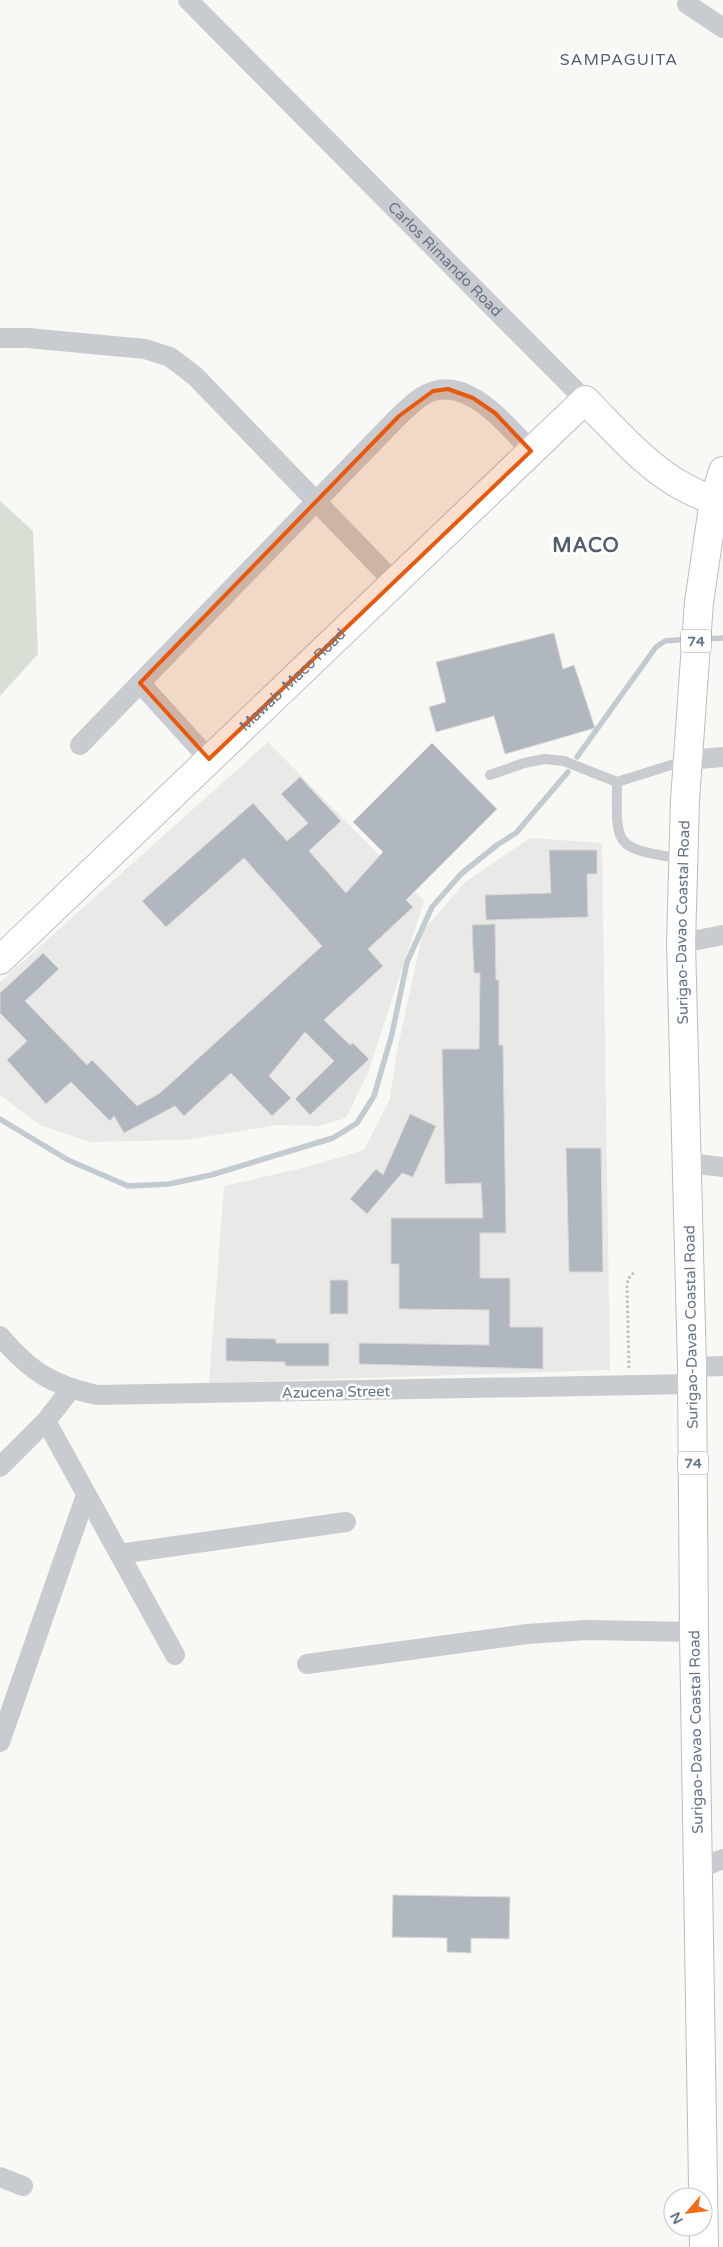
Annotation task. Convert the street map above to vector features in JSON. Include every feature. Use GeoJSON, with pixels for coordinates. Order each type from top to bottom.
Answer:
{"type":"FeatureCollection","features":[{"type":"Feature","properties":{"kind":"main road","name":"Mawab-Maco Road"},"geometry":{"type":"LineString","coordinates":[[0,960],[585,400]]}},
{"type":"Feature","properties":{"kind":"main road","name":"Carlos Rimando Road"},"geometry":{"type":"LineString","coordinates":[[585,400],[628,444],[659,471],[684,488],[714,501]]}},
{"type":"Feature","properties":{"kind":"main road","name":"Surigao-Davao Coastal Road"},"geometry":{"type":"LineString","coordinates":[[704,2247],[694,1632],[692,1376],[681,943],[682,859],[699,602],[714,501],[723,471]]}},
{"type":"Feature","properties":{"kind":"street","name":"Carlos Rimando Road"},"geometry":{"type":"LineString","coordinates":[[188,0],[585,400]]}},
{"type":"Feature","properties":{"kind":"street"},"geometry":{"type":"LineString","coordinates":[[687,4],[723,28]]}},
{"type":"Feature","properties":{"kind":"street"},"geometry":{"type":"LineString","coordinates":[[0,338],[38,339],[145,349],[170,357],[195,376],[318,501],[394,582]]}},
{"type":"Feature","properties":{"kind":"street"},"geometry":{"type":"LineString","coordinates":[[80,745],[399,416],[418,400],[433,391],[448,389],[472,398],[495,413],[531,451]]}},
{"type":"Feature","properties":{"kind":"street"},"geometry":{"type":"LineString","coordinates":[[140,683],[208,759]]}},
{"type":"Feature","properties":{"kind":"street"},"geometry":{"type":"LineString","coordinates":[[688,760],[723,757]]}},
{"type":"Feature","properties":{"kind":"street"},"geometry":{"type":"LineString","coordinates":[[681,943],[723,935]]}},
{"type":"Feature","properties":{"kind":"street"},"geometry":{"type":"LineString","coordinates":[[688,1163],[723,1167]]}},
{"type":"Feature","properties":{"kind":"street","name":"Azucena Street"},"geometry":{"type":"LineString","coordinates":[[0,1336],[20,1358],[48,1379],[71,1389],[97,1395],[629,1386],[692,1376],[723,1366]]}},
{"type":"Feature","properties":{"kind":"street"},"geometry":{"type":"LineString","coordinates":[[0,1467],[46,1421],[71,1389]]}},
{"type":"Feature","properties":{"kind":"street"},"geometry":{"type":"LineString","coordinates":[[46,1421],[175,1655]]}},
{"type":"Feature","properties":{"kind":"street"},"geometry":{"type":"LineString","coordinates":[[0,1742],[86,1495]]}},
{"type":"Feature","properties":{"kind":"street"},"geometry":{"type":"LineString","coordinates":[[119,1554],[346,1522]]}},
{"type":"Feature","properties":{"kind":"street"},"geometry":{"type":"LineString","coordinates":[[307,1664],[527,1634],[587,1630],[694,1632]]}},
{"type":"Feature","properties":{"kind":"street"},"geometry":{"type":"LineString","coordinates":[[698,1869],[723,1859]]}},
{"type":"Feature","properties":{"kind":"street"},"geometry":{"type":"LineString","coordinates":[[0,2177],[23,2186]]}},
{"type":"Feature","properties":{"kind":"lane"},"geometry":{"type":"LineString","coordinates":[[490,775],[524,763],[545,759],[564,761],[616,782],[688,760]]}},
{"type":"Feature","properties":{"kind":"lane"},"geometry":{"type":"LineString","coordinates":[[616,782],[616,825],[620,837],[628,846],[636,851],[682,859]]}},
{"type":"Feature","properties":{"kind":"path"},"geometry":{"type":"LineString","coordinates":[[629,1386],[627,1286],[628,1279],[635,1272]]}},
{"type":"Feature","properties":{"kind":"highlighted area"},"geometry":{"type":"Polygon","coordinates":[[[448,389],[473,398],[495,413],[531,451],[209,759],[140,683],[399,416],[433,391],[448,389]]]}},
{"type":"Feature","properties":{"kind":"shaded area"},"geometry":{"type":"Polygon","coordinates":[[[0,501],[33,531],[38,654],[0,696],[0,501]]]}},
{"type":"Feature","properties":{"kind":"shaded area"},"geometry":{"type":"Polygon","coordinates":[[[268,742],[424,901],[368,1073],[346,1118],[319,1126],[276,1125],[185,1140],[90,1142],[40,1125],[0,1095],[0,982],[268,742]]]}},
{"type":"Feature","properties":{"kind":"shaded area"},"geometry":{"type":"Polygon","coordinates":[[[530,838],[602,843],[610,1370],[209,1383],[224,1186],[311,1166],[364,1150],[390,1099],[396,1056],[423,931],[465,882],[530,838]]]}},
{"type":"Feature","properties":{"kind":"building"},"geometry":{"type":"Polygon","coordinates":[[[554,633],[563,669],[574,665],[595,728],[505,754],[494,716],[436,732],[429,707],[446,702],[436,662],[554,633]]]}},
{"type":"Feature","properties":{"kind":"building"},"geometry":{"type":"Polygon","coordinates":[[[432,743],[497,809],[406,900],[413,907],[368,949],[383,966],[324,1020],[350,1045],[353,1043],[369,1059],[310,1115],[295,1099],[334,1061],[305,1032],[269,1076],[291,1098],[272,1116],[231,1073],[184,1116],[175,1106],[124,1133],[114,1116],[110,1121],[71,1082],[46,1104],[7,1060],[27,1041],[0,1013],[0,993],[43,953],[59,969],[25,1001],[87,1065],[92,1060],[137,1106],[160,1093],[322,946],[244,858],[166,927],[142,901],[253,803],[287,841],[308,823],[281,794],[300,777],[341,821],[309,851],[346,893],[383,852],[353,822],[432,743]]]}},
{"type":"Feature","properties":{"kind":"building"},"geometry":{"type":"Polygon","coordinates":[[[549,850],[597,850],[597,874],[587,874],[588,917],[486,920],[485,895],[551,893],[549,850]]]}},
{"type":"Feature","properties":{"kind":"building"},"geometry":{"type":"Polygon","coordinates":[[[495,924],[496,980],[499,980],[499,1045],[503,1045],[506,1233],[480,1233],[480,1278],[510,1278],[510,1327],[543,1327],[543,1369],[359,1364],[359,1343],[489,1345],[489,1310],[399,1309],[399,1264],[391,1264],[391,1218],[483,1218],[481,1183],[445,1184],[442,1049],[479,1049],[480,973],[474,973],[472,925],[495,924]]]}},
{"type":"Feature","properties":{"kind":"building"},"geometry":{"type":"Polygon","coordinates":[[[410,1114],[436,1126],[413,1177],[402,1173],[367,1214],[350,1199],[376,1169],[383,1175],[410,1114]]]}},
{"type":"Feature","properties":{"kind":"building"},"geometry":{"type":"Polygon","coordinates":[[[566,1148],[601,1148],[603,1272],[569,1272],[566,1148]]]}},
{"type":"Feature","properties":{"kind":"building"},"geometry":{"type":"Polygon","coordinates":[[[330,1280],[348,1280],[348,1314],[330,1314],[330,1280]]]}},
{"type":"Feature","properties":{"kind":"building"},"geometry":{"type":"Polygon","coordinates":[[[226,1338],[276,1339],[276,1343],[329,1343],[329,1366],[285,1366],[285,1362],[226,1361],[226,1338]]]}},
{"type":"Feature","properties":{"kind":"building"},"geometry":{"type":"Polygon","coordinates":[[[393,1895],[510,1897],[509,1939],[471,1938],[471,1953],[447,1952],[447,1938],[392,1937],[393,1895]]]}},
{"type":"Feature","properties":{"kind":"waterway"},"geometry":{"type":"LineString","coordinates":[[704,639],[723,638]]}},
{"type":"Feature","properties":{"kind":"waterway"},"geometry":{"type":"LineString","coordinates":[[577,757],[656,647],[665,641],[689,639]]}},
{"type":"Feature","properties":{"kind":"waterway"},"geometry":{"type":"LineString","coordinates":[[0,1119],[68,1160],[128,1186],[169,1184],[211,1175],[333,1138],[357,1123],[374,1096],[392,1034],[407,962],[432,907],[461,874],[497,845],[516,833],[568,772]]}},
{"type":"Feature","properties":{"kind":"district","name":"SAMPAGUITA"},"geometry":{"type":"Point","coordinates":[619,59]}},
{"type":"Feature","properties":{"kind":"district","name":"MACO"},"geometry":{"type":"Point","coordinates":[586,545]}}]}
